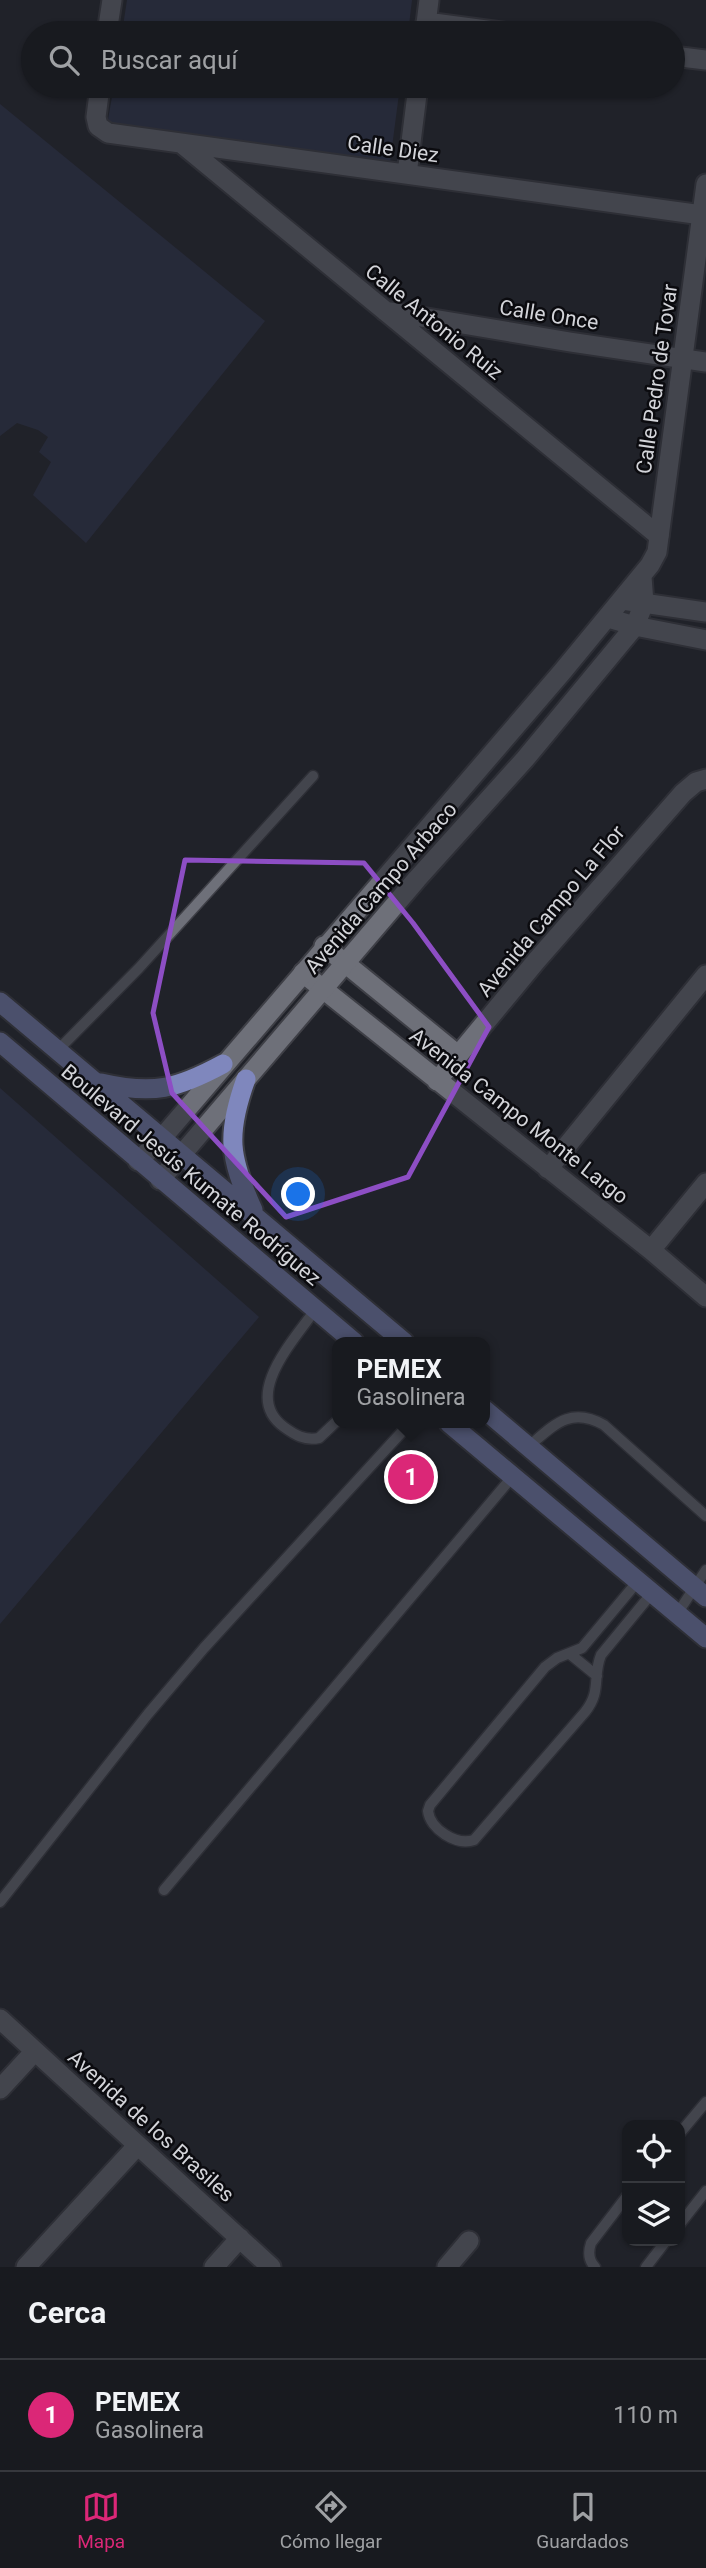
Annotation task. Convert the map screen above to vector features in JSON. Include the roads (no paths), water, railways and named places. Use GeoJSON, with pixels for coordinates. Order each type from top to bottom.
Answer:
{"type":"FeatureCollection","features":[{"type":"Feature","properties":{"kind":"highway","name":"Boulevard Jesús Kumate Rodríguez"},"geometry":{"type":"LineString","coordinates":[[0,1002],[398,1337]]}},
{"type":"Feature","properties":{"kind":"highway","name":"Boulevard Jesús Kumate Rodríguez"},"geometry":{"type":"LineString","coordinates":[[0,1042],[348,1337]]}},
{"type":"Feature","properties":{"kind":"highway"},"geometry":{"type":"LineString","coordinates":[[94,1081],[129,1090],[153,1090],[194,1079],[223,1064]]}},
{"type":"Feature","properties":{"kind":"highway"},"geometry":{"type":"LineString","coordinates":[[246,1079],[236,1107],[232,1139],[238,1177],[256,1218]]}},
{"type":"Feature","properties":{"kind":"highway"},"geometry":{"type":"LineString","coordinates":[[490,1414],[701,1593]]}},
{"type":"Feature","properties":{"kind":"highway"},"geometry":{"type":"LineString","coordinates":[[455,1428],[706,1638]]}},
{"type":"Feature","properties":{"kind":"street"},"geometry":{"type":"LineString","coordinates":[[109,21],[112,0]]}},
{"type":"Feature","properties":{"kind":"street"},"geometry":{"type":"LineString","coordinates":[[426,21],[429,0]]}},
{"type":"Feature","properties":{"kind":"street"},"geometry":{"type":"LineString","coordinates":[[685,57],[706,60]]}},
{"type":"Feature","properties":{"kind":"street","name":"Calle Diez"},"geometry":{"type":"LineString","coordinates":[[98,98],[97,126],[108,133],[702,215]]}},
{"type":"Feature","properties":{"kind":"street"},"geometry":{"type":"LineString","coordinates":[[407,174],[416,98]]}},
{"type":"Feature","properties":{"kind":"street","name":"Calle Antonio Ruiz"},"geometry":{"type":"LineString","coordinates":[[180,143],[659,536]]}},
{"type":"Feature","properties":{"kind":"street","name":"Calle Pedro de Tovar"},"geometry":{"type":"LineString","coordinates":[[622,600],[642,577],[657,552],[706,184]]}},
{"type":"Feature","properties":{"kind":"street","name":"Calle Once"},"geometry":{"type":"LineString","coordinates":[[384,310],[706,362]]}},
{"type":"Feature","properties":{"kind":"street"},"geometry":{"type":"LineString","coordinates":[[642,577],[644,603]]}},
{"type":"Feature","properties":{"kind":"street"},"geometry":{"type":"LineString","coordinates":[[622,600],[706,612]]}},
{"type":"Feature","properties":{"kind":"street","name":"Avenida Campo Arbaco"},"geometry":{"type":"LineString","coordinates":[[138,1161],[162,1138],[622,600]]}},
{"type":"Feature","properties":{"kind":"street","name":"Avenida Campo Arbaco"},"geometry":{"type":"LineString","coordinates":[[160,1180],[417,879],[525,759],[635,626],[644,603]]}},
{"type":"Feature","properties":{"kind":"street"},"geometry":{"type":"LineString","coordinates":[[608,618],[706,640]]}},
{"type":"Feature","properties":{"kind":"street","name":"Avenida Campo La Flor"},"geometry":{"type":"LineString","coordinates":[[436,1082],[587,902],[683,793],[696,782],[706,779]]}},
{"type":"Feature","properties":{"kind":"street"},"geometry":{"type":"LineString","coordinates":[[324,946],[458,1055]]}},
{"type":"Feature","properties":{"kind":"street","name":"Avenida Campo Monte Largo"},"geometry":{"type":"LineString","coordinates":[[303,973],[706,1297]]}},
{"type":"Feature","properties":{"kind":"street"},"geometry":{"type":"LineString","coordinates":[[548,1169],[706,975]]}},
{"type":"Feature","properties":{"kind":"street"},"geometry":{"type":"LineString","coordinates":[[650,1250],[706,1183]]}},
{"type":"Feature","properties":{"kind":"street","name":"Avenida de los Brasiles"},"geometry":{"type":"LineString","coordinates":[[0,2019],[271,2267]]}},
{"type":"Feature","properties":{"kind":"street"},"geometry":{"type":"LineString","coordinates":[[0,2089],[35,2051]]}},
{"type":"Feature","properties":{"kind":"street"},"geometry":{"type":"LineString","coordinates":[[26,2267],[137,2146]]}},
{"type":"Feature","properties":{"kind":"street"},"geometry":{"type":"LineString","coordinates":[[214,2267],[240,2238]]}},
{"type":"Feature","properties":{"kind":"street"},"geometry":{"type":"LineString","coordinates":[[447,2267],[469,2241]]}},
{"type":"Feature","properties":{"kind":"lane"},"geometry":{"type":"LineString","coordinates":[[58,1050],[138,968],[313,776]]}},
{"type":"Feature","properties":{"kind":"lane"},"geometry":{"type":"LineString","coordinates":[[315,1310],[283,1356],[268,1384],[267,1403],[271,1415],[282,1426],[302,1438],[319,1438],[332,1426]]}},
{"type":"Feature","properties":{"kind":"lane"},"geometry":{"type":"LineString","coordinates":[[528,1447],[550,1429],[571,1417],[593,1419],[604,1425],[706,1516]]}},
{"type":"Feature","properties":{"kind":"lane"},"geometry":{"type":"LineString","coordinates":[[0,1902],[156,1704],[405,1428]]}},
{"type":"Feature","properties":{"kind":"lane"},"geometry":{"type":"LineString","coordinates":[[164,1890],[513,1476]]}},
{"type":"Feature","properties":{"kind":"lane"},"geometry":{"type":"LineString","coordinates":[[677,1614],[701,1593],[706,1570]]}},
{"type":"Feature","properties":{"kind":"lane"},"geometry":{"type":"LineString","coordinates":[[645,1587],[601,1655],[598,1686],[592,1703],[480,1834],[467,1842],[456,1841],[448,1836],[430,1819],[430,1805],[545,1667],[557,1658],[582,1648],[645,1587]]}},
{"type":"Feature","properties":{"kind":"lane"},"geometry":{"type":"LineString","coordinates":[[570,1654],[597,1676]]}},
{"type":"Feature","properties":{"kind":"lane"},"geometry":{"type":"LineString","coordinates":[[685,2127],[706,2102]]}},
{"type":"Feature","properties":{"kind":"lane"},"geometry":{"type":"LineString","coordinates":[[685,2218],[706,2191]]}},
{"type":"Feature","properties":{"kind":"lane"},"geometry":{"type":"LineString","coordinates":[[595,2267],[590,2263],[588,2252],[591,2243],[622,2203]]}},
{"type":"Feature","properties":{"kind":"lane"},"geometry":{"type":"LineString","coordinates":[[646,2267],[662,2246]]}},
{"type":"Feature","properties":{"kind":"place","name":"PEMEX"},"geometry":{"type":"Point","coordinates":[411,1477]}}]}
